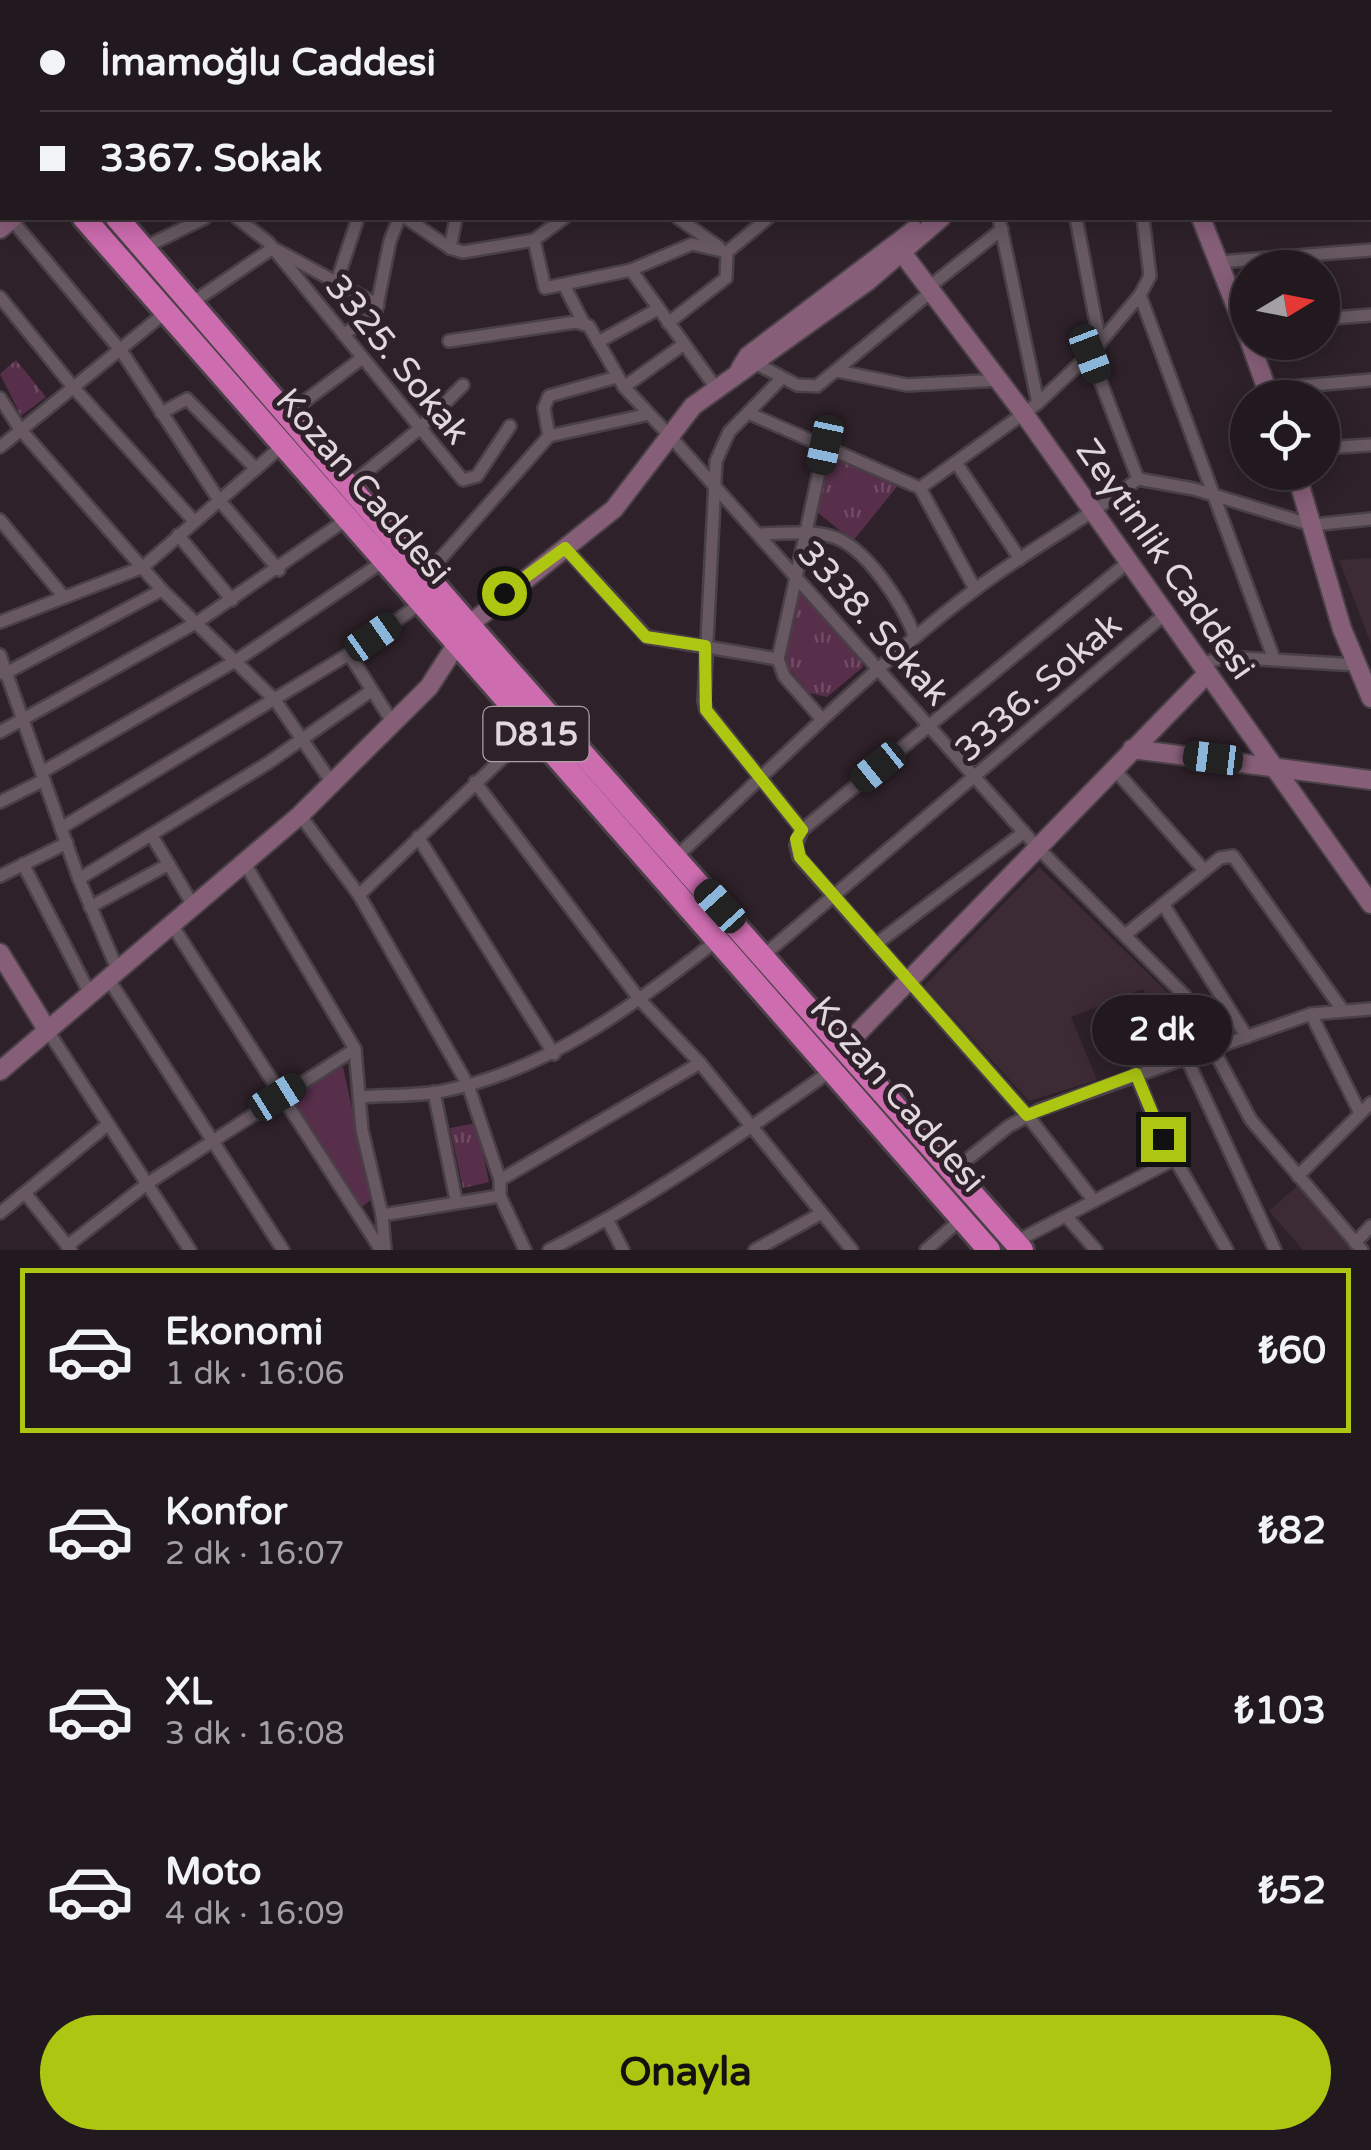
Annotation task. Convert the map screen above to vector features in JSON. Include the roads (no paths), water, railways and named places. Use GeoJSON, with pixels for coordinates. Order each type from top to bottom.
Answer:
{"type":"FeatureCollection","features":[{"type":"Feature","properties":{"kind":"highway","name":"Kozan Caddesi"},"geometry":{"type":"LineString","coordinates":[[86,220],[420,604],[463,635],[676,857],[1018,1246]]}},
{"type":"Feature","properties":{"kind":"highway","name":"Kozan Caddesi"},"geometry":{"type":"LineString","coordinates":[[120,220],[426,575],[463,635],[532,730],[989,1250]]}},
{"type":"Feature","properties":{"kind":"main road"},"geometry":{"type":"LineString","coordinates":[[1203,220],[1230,290]]}},
{"type":"Feature","properties":{"kind":"main road"},"geometry":{"type":"LineString","coordinates":[[0,1071],[300,815],[429,687],[463,635],[614,509],[668,434],[716,388],[903,254],[934,222]]}},
{"type":"Feature","properties":{"kind":"main road"},"geometry":{"type":"LineString","coordinates":[[749,367],[748,356],[915,229],[934,222]]}},
{"type":"Feature","properties":{"kind":"main road","name":"Zeytinlik Caddesi"},"geometry":{"type":"LineString","coordinates":[[903,254],[1000,380],[1031,409],[1092,514],[1371,904]]}},
{"type":"Feature","properties":{"kind":"main road"},"geometry":{"type":"LineString","coordinates":[[1301,490],[1342,629],[1371,698]]}},
{"type":"Feature","properties":{"kind":"main road"},"geometry":{"type":"LineString","coordinates":[[844,1047],[1114,769],[1203,669]]}},
{"type":"Feature","properties":{"kind":"main road"},"geometry":{"type":"LineString","coordinates":[[1132,749],[1371,780]]}},
{"type":"Feature","properties":{"kind":"main road"},"geometry":{"type":"LineString","coordinates":[[3,965],[46,1028]]}},
{"type":"Feature","properties":{"kind":"street","name":"3325. Sokak"},"geometry":{"type":"LineString","coordinates":[[240,220],[254,227],[273,248],[457,476],[470,482],[510,426]]}},
{"type":"Feature","properties":{"kind":"street"},"geometry":{"type":"LineString","coordinates":[[337,281],[357,220]]}},
{"type":"Feature","properties":{"kind":"street"},"geometry":{"type":"LineString","coordinates":[[343,334],[375,316],[390,242],[402,220]]}},
{"type":"Feature","properties":{"kind":"street"},"geometry":{"type":"LineString","coordinates":[[406,220],[463,252],[534,240],[561,220]]}},
{"type":"Feature","properties":{"kind":"street"},"geometry":{"type":"LineString","coordinates":[[450,248],[456,220]]}},
{"type":"Feature","properties":{"kind":"street"},"geometry":{"type":"LineString","coordinates":[[681,220],[727,252]]}},
{"type":"Feature","properties":{"kind":"street"},"geometry":{"type":"LineString","coordinates":[[668,323],[726,278],[727,252],[761,220]]}},
{"type":"Feature","properties":{"kind":"street"},"geometry":{"type":"LineString","coordinates":[[1076,220],[1100,343]]}},
{"type":"Feature","properties":{"kind":"street"},"geometry":{"type":"LineString","coordinates":[[920,488],[1031,409],[1090,354],[1140,296],[1150,276],[1142,220]]}},
{"type":"Feature","properties":{"kind":"street"},"geometry":{"type":"LineString","coordinates":[[145,247],[184,221]]}},
{"type":"Feature","properties":{"kind":"street"},"geometry":{"type":"LineString","coordinates":[[8,222],[122,352],[218,500],[278,570]]}},
{"type":"Feature","properties":{"kind":"street"},"geometry":{"type":"LineString","coordinates":[[749,367],[811,387],[837,371],[1001,223]]}},
{"type":"Feature","properties":{"kind":"street"},"geometry":{"type":"LineString","coordinates":[[1001,223],[1031,409]]}},
{"type":"Feature","properties":{"kind":"street","name":"3338. Sokak"},"geometry":{"type":"LineString","coordinates":[[534,240],[545,288],[564,286],[620,382],[645,415],[668,434],[1038,848],[1185,996],[1251,1120],[1359,1246]]}},
{"type":"Feature","properties":{"kind":"street"},"geometry":{"type":"LineString","coordinates":[[564,286],[631,270],[692,244],[727,252]]}},
{"type":"Feature","properties":{"kind":"street"},"geometry":{"type":"LineString","coordinates":[[193,302],[273,248],[378,305]]}},
{"type":"Feature","properties":{"kind":"street"},"geometry":{"type":"LineString","coordinates":[[1219,262],[1371,250]]}},
{"type":"Feature","properties":{"kind":"street"},"geometry":{"type":"LineString","coordinates":[[631,270],[716,388]]}},
{"type":"Feature","properties":{"kind":"street"},"geometry":{"type":"LineString","coordinates":[[0,296],[74,387],[193,520]]}},
{"type":"Feature","properties":{"kind":"street"},"geometry":{"type":"LineString","coordinates":[[1140,296],[1274,659]]}},
{"type":"Feature","properties":{"kind":"street"},"geometry":{"type":"LineString","coordinates":[[598,342],[658,309]]}},
{"type":"Feature","properties":{"kind":"street"},"geometry":{"type":"LineString","coordinates":[[0,447],[122,352],[166,312]]}},
{"type":"Feature","properties":{"kind":"street"},"geometry":{"type":"LineString","coordinates":[[1340,318],[1371,315]]}},
{"type":"Feature","properties":{"kind":"street"},"geometry":{"type":"LineString","coordinates":[[449,341],[583,322]]}},
{"type":"Feature","properties":{"kind":"street"},"geometry":{"type":"LineString","coordinates":[[549,436],[544,408],[550,396],[620,382],[684,344]]}},
{"type":"Feature","properties":{"kind":"street"},"geometry":{"type":"LineString","coordinates":[[1090,354],[1138,480]]}},
{"type":"Feature","properties":{"kind":"street"},"geometry":{"type":"LineString","coordinates":[[288,412],[362,359]]}},
{"type":"Feature","properties":{"kind":"street"},"geometry":{"type":"LineString","coordinates":[[837,371],[907,385],[1000,380]]}},
{"type":"Feature","properties":{"kind":"street"},"geometry":{"type":"LineString","coordinates":[[781,378],[723,441],[712,484],[706,710],[802,830]]}},
{"type":"Feature","properties":{"kind":"street"},"geometry":{"type":"LineString","coordinates":[[1340,384],[1371,380]]}},
{"type":"Feature","properties":{"kind":"street"},"geometry":{"type":"LineString","coordinates":[[350,485],[418,430],[463,385]]}},
{"type":"Feature","properties":{"kind":"street"},"geometry":{"type":"LineString","coordinates":[[0,398],[20,429],[162,590],[199,621],[275,700],[332,783]]}},
{"type":"Feature","properties":{"kind":"street"},"geometry":{"type":"LineString","coordinates":[[161,413],[187,399],[256,469]]}},
{"type":"Feature","properties":{"kind":"street"},"geometry":{"type":"LineString","coordinates":[[748,413],[920,488],[975,589]]}},
{"type":"Feature","properties":{"kind":"street"},"geometry":{"type":"LineString","coordinates":[[426,575],[549,436],[645,415]]}},
{"type":"Feature","properties":{"kind":"street"},"geometry":{"type":"LineString","coordinates":[[820,717],[784,676],[778,659],[825,445]]}},
{"type":"Feature","properties":{"kind":"street"},"geometry":{"type":"LineString","coordinates":[[1340,447],[1371,445]]}},
{"type":"Feature","properties":{"kind":"street"},"geometry":{"type":"LineString","coordinates":[[0,622],[142,567],[282,446]]}},
{"type":"Feature","properties":{"kind":"street"},"geometry":{"type":"LineString","coordinates":[[956,464],[1020,558]]}},
{"type":"Feature","properties":{"kind":"street"},"geometry":{"type":"LineString","coordinates":[[676,857],[820,717],[975,589],[1138,480],[1167,482],[1312,525],[1371,519]]}},
{"type":"Feature","properties":{"kind":"street"},"geometry":{"type":"LineString","coordinates":[[0,520],[64,597]]}},
{"type":"Feature","properties":{"kind":"street"},"geometry":{"type":"LineString","coordinates":[[0,732],[199,621],[348,520]]}},
{"type":"Feature","properties":{"kind":"street"},"geometry":{"type":"LineString","coordinates":[[758,534],[834,537],[893,592],[915,638]]}},
{"type":"Feature","properties":{"kind":"street"},"geometry":{"type":"LineString","coordinates":[[178,535],[232,600]]}},
{"type":"Feature","properties":{"kind":"street"},"geometry":{"type":"LineString","coordinates":[[565,548],[646,637],[778,659]]}},
{"type":"Feature","properties":{"kind":"street"},"geometry":{"type":"LineString","coordinates":[[0,802],[237,660],[384,561]]}},
{"type":"Feature","properties":{"kind":"street"},"geometry":{"type":"LineString","coordinates":[[1094,1201],[1027,1115],[911,980],[833,898],[800,857],[796,839],[802,830],[1127,563]]}},
{"type":"Feature","properties":{"kind":"street"},"geometry":{"type":"LineString","coordinates":[[4,674],[162,590]]}},
{"type":"Feature","properties":{"kind":"street"},"geometry":{"type":"LineString","coordinates":[[61,828],[349,654],[420,604]]}},
{"type":"Feature","properties":{"kind":"street","name":"3336. Sokak"},"geometry":{"type":"LineString","coordinates":[[764,955],[1164,615]]}},
{"type":"Feature","properties":{"kind":"street"},"geometry":{"type":"LineString","coordinates":[[349,654],[393,722]]}},
{"type":"Feature","properties":{"kind":"street"},"geometry":{"type":"LineString","coordinates":[[0,655],[114,976],[283,1250]]}},
{"type":"Feature","properties":{"kind":"street"},"geometry":{"type":"LineString","coordinates":[[1203,669],[1226,657],[1357,666]]}},
{"type":"Feature","properties":{"kind":"street"},"geometry":{"type":"LineString","coordinates":[[79,879],[152,836],[371,691]]}},
{"type":"Feature","properties":{"kind":"street"},"geometry":{"type":"LineString","coordinates":[[359,895],[532,730]]}},
{"type":"Feature","properties":{"kind":"street"},"geometry":{"type":"LineString","coordinates":[[1114,769],[1204,870]]}},
{"type":"Feature","properties":{"kind":"street"},"geometry":{"type":"LineString","coordinates":[[476,782],[640,1000],[700,1063],[852,1250]]}},
{"type":"Feature","properties":{"kind":"street"},"geometry":{"type":"LineString","coordinates":[[300,815],[359,895],[468,1085],[500,1180],[500,1196],[525,1250]]}},
{"type":"Feature","properties":{"kind":"street"},"geometry":{"type":"LineString","coordinates":[[876,944],[1024,832]]}},
{"type":"Feature","properties":{"kind":"street"},"geometry":{"type":"LineString","coordinates":[[152,836],[193,904]]}},
{"type":"Feature","properties":{"kind":"street"},"geometry":{"type":"LineString","coordinates":[[418,838],[554,1054]]}},
{"type":"Feature","properties":{"kind":"street"},"geometry":{"type":"LineString","coordinates":[[0,876],[67,843]]}},
{"type":"Feature","properties":{"kind":"street"},"geometry":{"type":"LineString","coordinates":[[1125,935],[1204,870],[1226,856],[1238,859],[1341,1008]]}},
{"type":"Feature","properties":{"kind":"street"},"geometry":{"type":"LineString","coordinates":[[23,864],[90,994]]}},
{"type":"Feature","properties":{"kind":"street"},"geometry":{"type":"LineString","coordinates":[[90,907],[169,864]]}},
{"type":"Feature","properties":{"kind":"street"},"geometry":{"type":"LineString","coordinates":[[244,864],[355,1049],[362,1130],[382,1214],[383,1250]]}},
{"type":"Feature","properties":{"kind":"street"},"geometry":{"type":"LineString","coordinates":[[1162,904],[1247,1036]]}},
{"type":"Feature","properties":{"kind":"street"},"geometry":{"type":"LineString","coordinates":[[172,924],[278,1097],[383,1250]]}},
{"type":"Feature","properties":{"kind":"street"},"geometry":{"type":"LineString","coordinates":[[361,1097],[434,1092],[468,1085],[554,1054],[640,1000],[716,941]]}},
{"type":"Feature","properties":{"kind":"street"},"geometry":{"type":"LineString","coordinates":[[954,1170],[1027,1115],[1311,1014],[1341,1008],[1369,1013]]}},
{"type":"Feature","properties":{"kind":"street"},"geometry":{"type":"LineString","coordinates":[[1311,1014],[1360,1113]]}},
{"type":"Feature","properties":{"kind":"street"},"geometry":{"type":"LineString","coordinates":[[46,1028],[190,1250]]}},
{"type":"Feature","properties":{"kind":"street"},"geometry":{"type":"LineString","coordinates":[[26,1193],[69,1248],[148,1183],[355,1049]]}},
{"type":"Feature","properties":{"kind":"street"},"geometry":{"type":"LineString","coordinates":[[1186,1057],[1275,1250]]}},
{"type":"Feature","properties":{"kind":"street"},"geometry":{"type":"LineString","coordinates":[[500,1180],[700,1063]]}},
{"type":"Feature","properties":{"kind":"street"},"geometry":{"type":"LineString","coordinates":[[550,1250],[608,1220],[752,1130],[832,1070]]}},
{"type":"Feature","properties":{"kind":"street"},"geometry":{"type":"LineString","coordinates":[[1136,1074],[1175,1160],[1227,1250]]}},
{"type":"Feature","properties":{"kind":"street"},"geometry":{"type":"LineString","coordinates":[[434,1092],[456,1200]]}},
{"type":"Feature","properties":{"kind":"street"},"geometry":{"type":"LineString","coordinates":[[1298,1176],[1371,1103]]}},
{"type":"Feature","properties":{"kind":"street"},"geometry":{"type":"LineString","coordinates":[[0,1212],[106,1126]]}},
{"type":"Feature","properties":{"kind":"street"},"geometry":{"type":"LineString","coordinates":[[1018,1246],[1066,1216],[1175,1160]]}},
{"type":"Feature","properties":{"kind":"street"},"geometry":{"type":"LineString","coordinates":[[382,1214],[500,1196]]}},
{"type":"Feature","properties":{"kind":"street"},"geometry":{"type":"LineString","coordinates":[[755,1250],[820,1214]]}},
{"type":"Feature","properties":{"kind":"street"},"geometry":{"type":"LineString","coordinates":[[1066,1216],[1096,1250]]}},
{"type":"Feature","properties":{"kind":"street"},"geometry":{"type":"LineString","coordinates":[[926,1250],[961,1219]]}},
{"type":"Feature","properties":{"kind":"street"},"geometry":{"type":"LineString","coordinates":[[608,1220],[622,1250]]}},
{"type":"Feature","properties":{"kind":"street"},"geometry":{"type":"LineString","coordinates":[[1359,1246],[1371,1226]]}}]}
